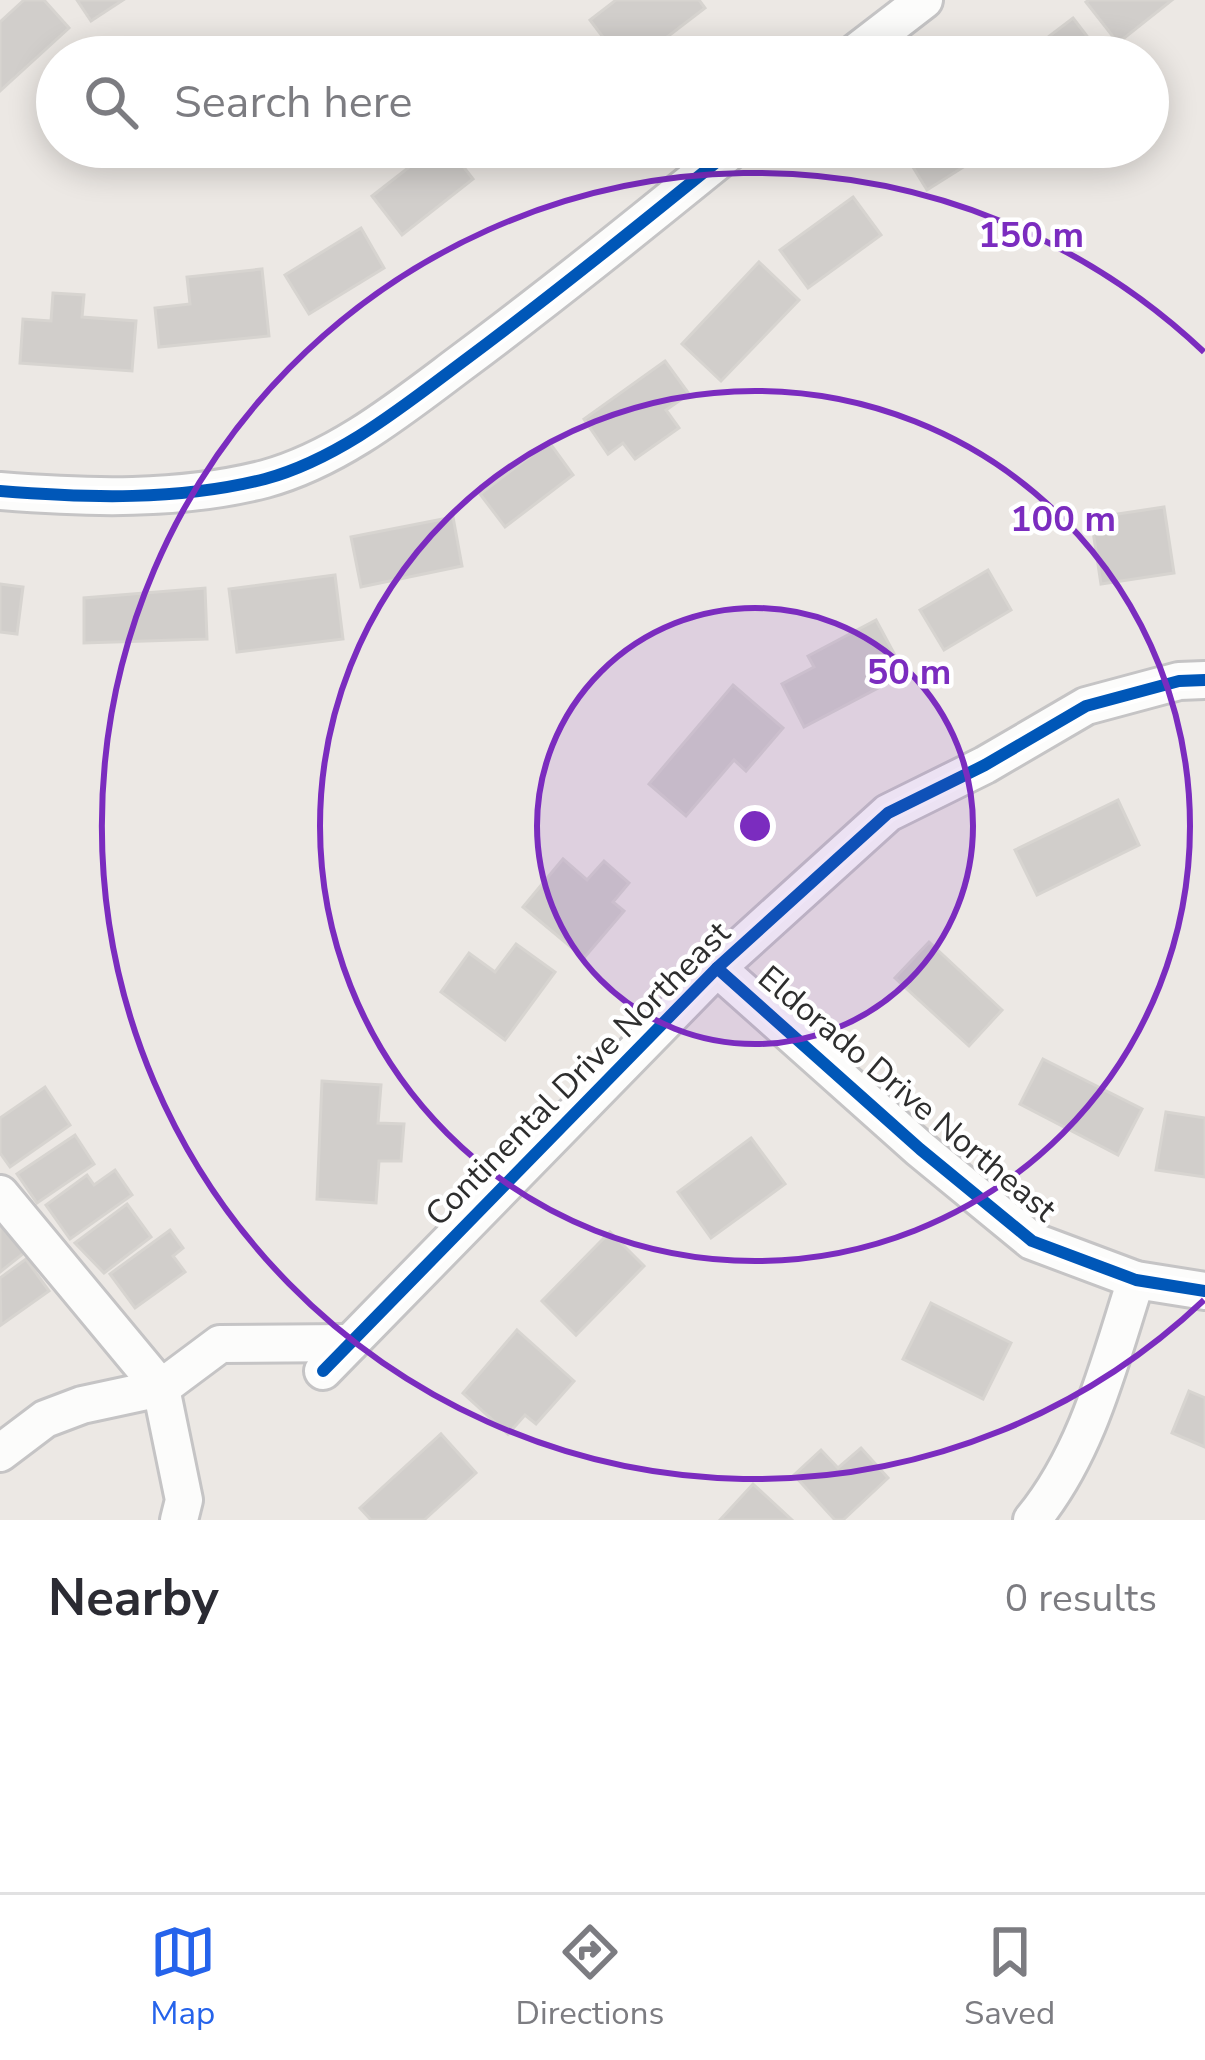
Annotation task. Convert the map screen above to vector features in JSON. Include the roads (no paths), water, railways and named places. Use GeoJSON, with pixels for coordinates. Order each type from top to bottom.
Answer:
{"type":"FeatureCollection","features":[{"type":"Feature","properties":{"kind":"street"},"geometry":{"type":"LineString","coordinates":[[877,36],[924,0]]}},
{"type":"Feature","properties":{"kind":"street"},"geometry":{"type":"LineString","coordinates":[[0,490],[76,497],[172,494],[266,478],[343,447],[553,295],[709,168]]}},
{"type":"Feature","properties":{"kind":"street","name":"Continental Drive Northeast"},"geometry":{"type":"LineString","coordinates":[[323,1371],[717,968],[888,813],[986,765],[1086,706],[1178,682],[1205,680]]}},
{"type":"Feature","properties":{"kind":"street","name":"Eldorado Drive Northeast"},"geometry":{"type":"LineString","coordinates":[[717,968],[920,1149],[1032,1241],[1136,1280],[1205,1291]]}},
{"type":"Feature","properties":{"kind":"street"},"geometry":{"type":"LineString","coordinates":[[0,1194],[161,1388],[184,1500],[179,1520]]}},
{"type":"Feature","properties":{"kind":"street"},"geometry":{"type":"LineString","coordinates":[[1032,1520],[1053,1495],[1092,1415],[1136,1280]]}},
{"type":"Feature","properties":{"kind":"street"},"geometry":{"type":"LineString","coordinates":[[0,1454],[45,1419],[82,1405],[161,1388],[220,1343],[350,1343]]}}]}
